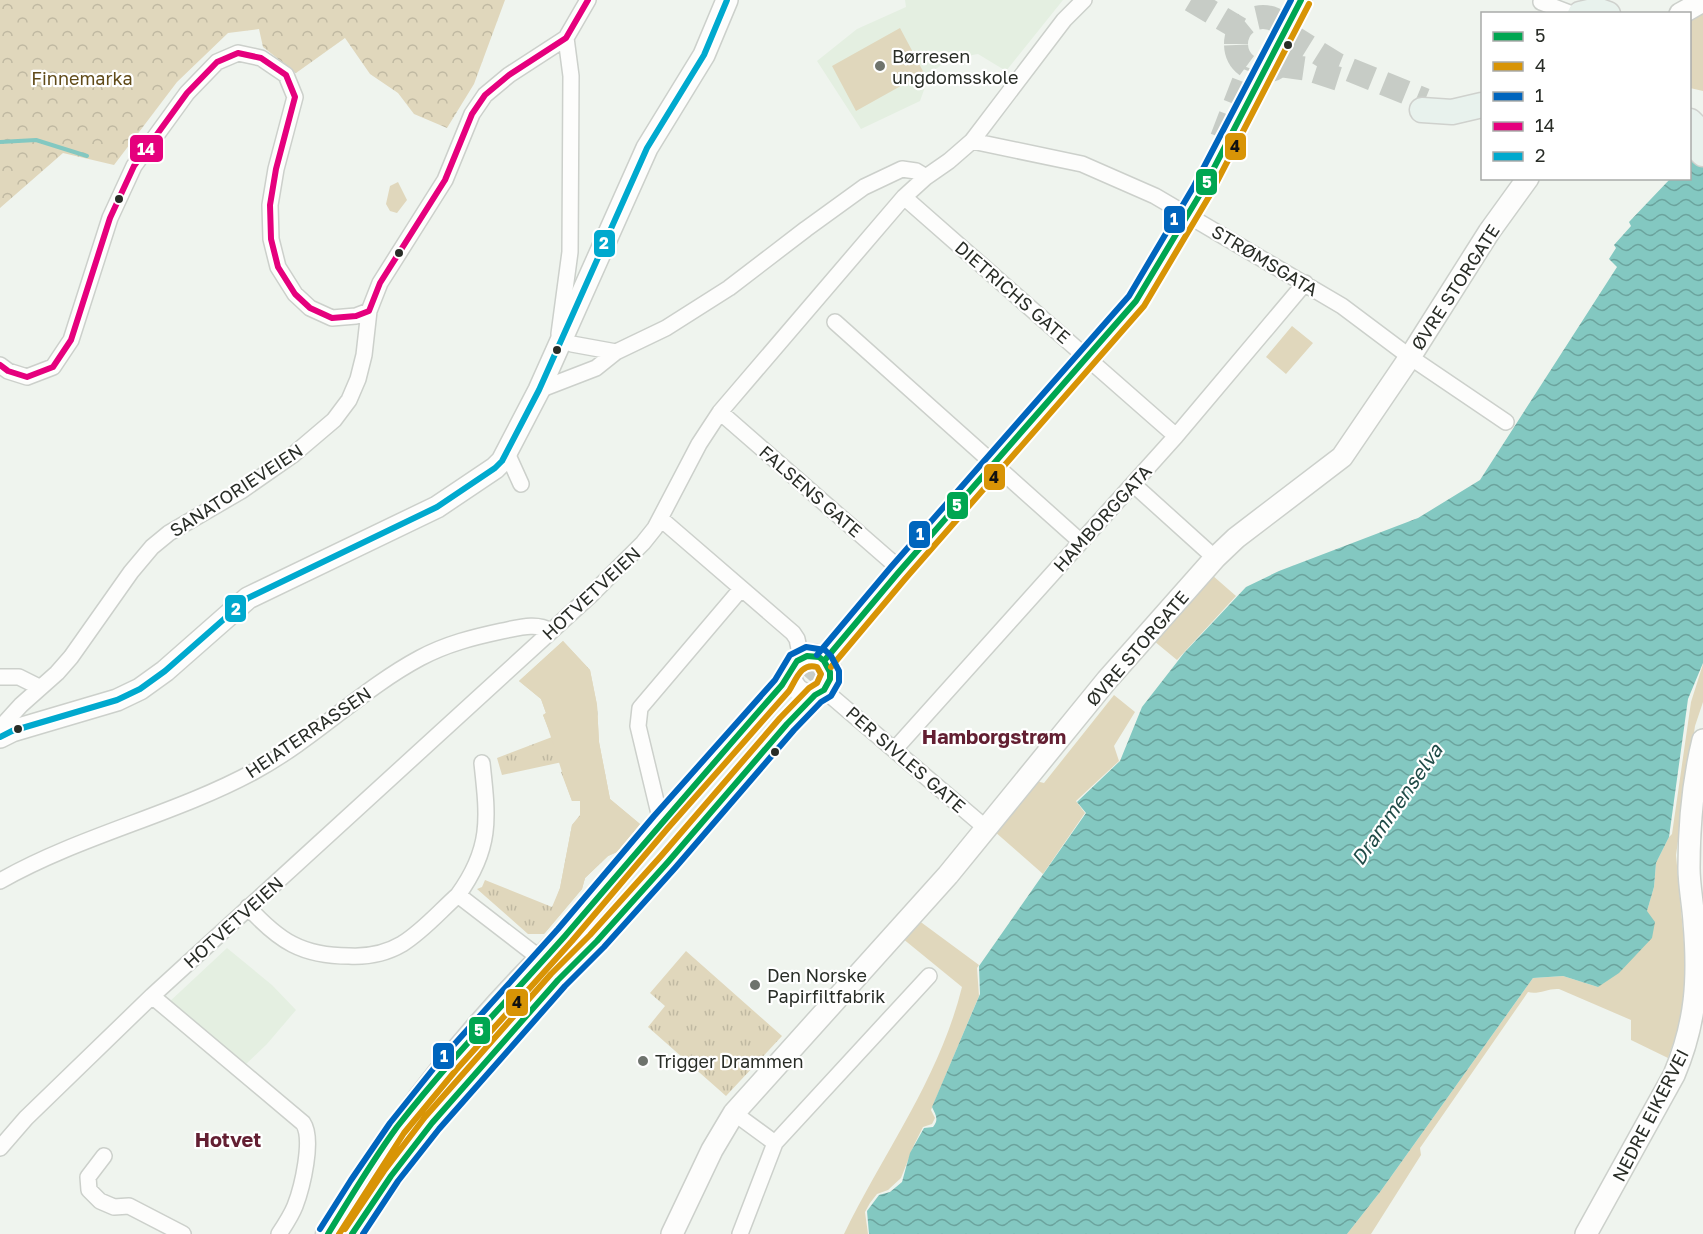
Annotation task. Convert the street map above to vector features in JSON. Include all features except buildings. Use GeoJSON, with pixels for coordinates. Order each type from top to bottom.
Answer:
{"type":"FeatureCollection","features":[{"type":"Feature","properties":{"kind":"main road"},"geometry":{"type":"LineString","coordinates":[[0,737],[12,731],[117,700],[140,689],[165,671],[248,598],[437,507],[495,468],[507,453],[539,390],[647,148],[704,55],[727,0]]}},
{"type":"Feature","properties":{"kind":"main road"},"geometry":{"type":"LineString","coordinates":[[824,661],[1136,301],[1158,268],[1188,214],[1301,0]]}},
{"type":"Feature","properties":{"kind":"main road"},"geometry":{"type":"LineString","coordinates":[[1682,12],[1703,1]]}},
{"type":"Feature","properties":{"kind":"main road"},"geometry":{"type":"LineString","coordinates":[[1481,93],[1458,100],[1423,105],[1452,112],[1481,105]]}},
{"type":"Feature","properties":{"kind":"main road"},"geometry":{"type":"LineString","coordinates":[[1695,131],[1703,154]]}},
{"type":"Feature","properties":{"kind":"main road","name":"ØVRE STORGATE"},"geometry":{"type":"LineString","coordinates":[[672,1234],[712,1150],[734,1113],[987,829],[1107,680],[1215,558],[1236,538],[1342,457],[1410,357],[1489,232],[1527,180]]}},
{"type":"Feature","properties":{"kind":"main road"},"geometry":{"type":"LineString","coordinates":[[352,1234],[391,1176],[432,1123],[558,980],[597,941],[668,862],[787,724],[820,692],[830,678],[828,666],[824,661],[813,656],[796,665],[782,685],[565,935]]}},
{"type":"Feature","properties":{"kind":"main road"},"geometry":{"type":"LineString","coordinates":[[796,665],[791,679],[798,690],[803,694],[820,692]]}},
{"type":"Feature","properties":{"kind":"main road"},"geometry":{"type":"LineString","coordinates":[[558,980],[639,870],[783,705]]}},
{"type":"Feature","properties":{"kind":"main road","name":"NEDRE EIKERVEI"},"geometry":{"type":"LineString","coordinates":[[1586,1234],[1656,1108],[1685,1049],[1696,996],[1697,906],[1688,869],[1690,831],[1703,740]]}},
{"type":"Feature","properties":{"kind":"main road"},"geometry":{"type":"LineString","coordinates":[[328,1234],[397,1128],[449,1064],[541,959],[639,870]]}},
{"type":"Feature","properties":{"kind":"street","name":"SANATORIEVEIEN"},"geometry":{"type":"LineString","coordinates":[[0,728],[71,657],[131,572],[152,547],[169,533],[241,491],[285,460],[334,420],[350,400],[358,379],[364,355],[369,311],[380,283],[445,180],[471,114],[485,95],[508,75],[566,38],[588,0]]}},
{"type":"Feature","properties":{"kind":"street","name":"HOTVETVEIEN"},"geometry":{"type":"LineString","coordinates":[[0,1148],[26,1118],[152,996],[593,593],[643,543],[661,519],[699,444],[720,412],[904,197],[972,141],[1064,20],[1084,0]]}},
{"type":"Feature","properties":{"kind":"street"},"geometry":{"type":"LineString","coordinates":[[1542,5],[1565,12]]}},
{"type":"Feature","properties":{"kind":"street"},"geometry":{"type":"LineString","coordinates":[[566,38],[571,76],[570,242],[559,334],[562,340],[572,345],[616,352]]}},
{"type":"Feature","properties":{"kind":"street"},"geometry":{"type":"LineString","coordinates":[[0,365],[8,371],[27,377],[53,367],[71,340],[110,218],[134,166],[187,93],[217,62],[238,53],[261,58],[286,75],[295,97],[289,128],[276,170],[270,205],[271,239],[278,267],[295,294],[310,308],[332,318],[356,316],[369,311]]}},
{"type":"Feature","properties":{"kind":"street","name":"STRØMSGATA"},"geometry":{"type":"LineString","coordinates":[[972,141],[1082,164],[1155,196],[1342,306],[1410,357],[1506,422]]}},
{"type":"Feature","properties":{"kind":"street"},"geometry":{"type":"LineString","coordinates":[[539,390],[596,368],[616,352],[666,328],[729,288],[864,187],[902,169],[916,171],[926,177]]}},
{"type":"Feature","properties":{"kind":"street","name":"DIETRICHS GATE"},"geometry":{"type":"LineString","coordinates":[[904,197],[1176,436]]}},
{"type":"Feature","properties":{"kind":"street","name":"HAMBORGGATA"},"geometry":{"type":"LineString","coordinates":[[895,749],[1176,436],[1305,283]]}},
{"type":"Feature","properties":{"kind":"street"},"geometry":{"type":"LineString","coordinates":[[835,322],[1081,542]]}},
{"type":"Feature","properties":{"kind":"street","name":"FALSENS GATE"},"geometry":{"type":"LineString","coordinates":[[720,412],[901,570]]}},
{"type":"Feature","properties":{"kind":"street"},"geometry":{"type":"LineString","coordinates":[[507,453],[521,484]]}},
{"type":"Feature","properties":{"kind":"street"},"geometry":{"type":"LineString","coordinates":[[1133,484],[1215,558]]}},
{"type":"Feature","properties":{"kind":"street"},"geometry":{"type":"LineString","coordinates":[[661,519],[793,633],[797,639],[796,665]]}},
{"type":"Feature","properties":{"kind":"street"},"geometry":{"type":"LineString","coordinates":[[661,822],[638,726],[639,708],[741,589]]}},
{"type":"Feature","properties":{"kind":"street","name":"HEIATERRASSEN"},"geometry":{"type":"LineString","coordinates":[[0,881],[96,837],[214,791],[256,770],[422,657],[471,638],[515,628],[534,626],[544,627],[551,631]]}},
{"type":"Feature","properties":{"kind":"street"},"geometry":{"type":"LineString","coordinates":[[0,677],[19,677],[39,687]]}},
{"type":"Feature","properties":{"kind":"street","name":"PER SIVLES GATE"},"geometry":{"type":"LineString","coordinates":[[820,692],[895,749],[987,829]]}},
{"type":"Feature","properties":{"kind":"street"},"geometry":{"type":"LineString","coordinates":[[248,907],[272,932],[299,948],[326,956],[371,957],[401,944],[458,895],[473,875],[486,830],[482,763]]}},
{"type":"Feature","properties":{"kind":"street"},"geometry":{"type":"LineString","coordinates":[[458,895],[541,959]]}},
{"type":"Feature","properties":{"kind":"street"},"geometry":{"type":"LineString","coordinates":[[740,1234],[775,1143],[929,976]]}},
{"type":"Feature","properties":{"kind":"street"},"geometry":{"type":"LineString","coordinates":[[152,996],[307,1128],[308,1143],[300,1193],[295,1208],[279,1234]]}},
{"type":"Feature","properties":{"kind":"street"},"geometry":{"type":"LineString","coordinates":[[734,1113],[775,1143]]}},
{"type":"Feature","properties":{"kind":"street"},"geometry":{"type":"LineString","coordinates":[[104,1156],[88,1178],[89,1190],[94,1196],[114,1207],[129,1206],[183,1234]]}},
{"type":"Feature","properties":{"kind":"shaded area","name":"Børresen ungdomsskole"},"geometry":{"type":"Polygon","coordinates":[[[905,0],[1063,0],[1006,71],[978,54],[950,59],[930,73],[920,101],[861,129],[817,61],[857,29],[906,7],[905,0]]]}},
{"type":"Feature","properties":{"kind":"shaded area"},"geometry":{"type":"Polygon","coordinates":[[[227,948],[272,985],[296,1010],[267,1044],[244,1066],[167,1004],[227,948]]]}},
{"type":"Feature","properties":{"kind":"green space","name":"Finnemarka"},"geometry":{"type":"Polygon","coordinates":[[[0,0],[505,0],[474,84],[447,128],[414,114],[398,93],[370,74],[345,38],[296,73],[263,47],[259,29],[228,33],[177,82],[114,165],[63,153],[0,208],[0,0]]]}},
{"type":"Feature","properties":{"kind":"green space"},"geometry":{"type":"Polygon","coordinates":[[[1703,11],[1703,91],[1691,88],[1691,17],[1703,11]]]}},
{"type":"Feature","properties":{"kind":"green space"},"geometry":{"type":"Polygon","coordinates":[[[900,28],[924,73],[856,111],[832,66],[900,28]]]}},
{"type":"Feature","properties":{"kind":"green space"},"geometry":{"type":"Polygon","coordinates":[[[398,182],[407,200],[397,213],[390,211],[386,204],[390,186],[398,182]]]}},
{"type":"Feature","properties":{"kind":"green space"},"geometry":{"type":"Polygon","coordinates":[[[1292,326],[1313,343],[1286,374],[1266,357],[1292,326]]]}},
{"type":"Feature","properties":{"kind":"green space"},"geometry":{"type":"Polygon","coordinates":[[[1212,575],[1236,596],[1177,660],[1154,641],[1212,575]]]}},
{"type":"Feature","properties":{"kind":"green space"},"geometry":{"type":"Polygon","coordinates":[[[563,641],[590,670],[597,705],[599,742],[610,799],[640,824],[617,852],[608,856],[585,878],[582,889],[544,934],[528,934],[477,889],[482,887],[485,880],[552,907],[560,888],[572,825],[580,815],[580,801],[572,801],[561,772],[567,770],[567,761],[502,775],[497,758],[552,737],[543,715],[546,713],[541,699],[519,681],[563,641]]]}},
{"type":"Feature","properties":{"kind":"green space"},"geometry":{"type":"Polygon","coordinates":[[[563,641],[590,670],[597,705],[599,742],[610,799],[640,824],[617,852],[608,856],[585,878],[582,889],[544,934],[560,888],[572,825],[580,816],[580,801],[572,801],[543,715],[546,713],[541,699],[519,681],[563,641]]]}},
{"type":"Feature","properties":{"kind":"green space"},"geometry":{"type":"Polygon","coordinates":[[[1703,664],[1703,702],[1695,726],[1676,855],[1687,974],[1683,1016],[1668,1058],[1631,1040],[1631,1020],[1559,989],[1528,992],[1420,1148],[1421,1155],[1371,1234],[1347,1234],[1380,1192],[1533,978],[1563,976],[1598,987],[1647,911],[1654,887],[1656,863],[1672,834],[1691,702],[1703,664]]]}},
{"type":"Feature","properties":{"kind":"green space"},"geometry":{"type":"Polygon","coordinates":[[[1114,695],[1135,712],[1114,746],[1119,761],[1076,801],[1085,813],[1043,874],[994,831],[1036,781],[1044,783],[1114,695]]]}},
{"type":"Feature","properties":{"kind":"green space"},"geometry":{"type":"Polygon","coordinates":[[[918,920],[979,965],[977,968],[979,996],[931,1110],[935,1118],[932,1124],[923,1127],[901,1178],[888,1190],[877,1194],[870,1203],[865,1212],[868,1234],[844,1234],[910,1114],[940,1053],[962,987],[902,938],[918,920]]]}},
{"type":"Feature","properties":{"kind":"green space"},"geometry":{"type":"Polygon","coordinates":[[[686,951],[782,1036],[726,1096],[648,1027],[665,1006],[650,993],[686,951]]]}},
{"type":"Feature","properties":{"kind":"water","name":"Drammenselva"},"geometry":{"type":"Polygon","coordinates":[[[1703,146],[1703,663],[1688,699],[1669,837],[1656,863],[1654,887],[1647,911],[1655,922],[1652,938],[1619,973],[1598,987],[1563,976],[1533,978],[1380,1192],[1347,1234],[869,1234],[867,1211],[879,1195],[890,1192],[902,1182],[910,1153],[924,1128],[933,1127],[936,1122],[936,1115],[932,1107],[980,994],[979,966],[1086,813],[1077,802],[1120,761],[1142,707],[1184,653],[1246,587],[1279,571],[1418,518],[1480,480],[1617,267],[1609,259],[1616,248],[1614,245],[1631,226],[1629,222],[1669,180],[1691,180],[1691,159],[1703,146]]]}},
{"type":"Feature","properties":{"kind":"waterway"},"geometry":{"type":"LineString","coordinates":[[0,142],[36,140],[87,156]]}},
{"type":"Feature","properties":{"kind":"tunnel"},"geometry":{"type":"LineString","coordinates":[[1191,0],[1240,29]]}},
{"type":"Feature","properties":{"kind":"tunnel"},"geometry":{"type":"LineString","coordinates":[[1258,17],[1268,17],[1278,21],[1286,29],[1290,44],[1286,59],[1278,67],[1268,71],[1258,71],[1248,67],[1240,59],[1236,49],[1236,39],[1240,29],[1248,21],[1258,17]]}},
{"type":"Feature","properties":{"kind":"tunnel"},"geometry":{"type":"LineString","coordinates":[[1288,34],[1336,64],[1425,100]]}},
{"type":"Feature","properties":{"kind":"tunnel"},"geometry":{"type":"LineString","coordinates":[[1280,65],[1308,69],[1342,80]]}},
{"type":"Feature","properties":{"kind":"tunnel"},"geometry":{"type":"LineString","coordinates":[[1222,138],[1249,68]]}},
{"type":"Feature","properties":{"kind":"tunnel"},"geometry":{"type":"LineString","coordinates":[[783,705],[837,645]]}},
{"type":"Feature","properties":{"kind":"transit line","name":"14"},"geometry":{"type":"LineString","coordinates":[[0,365],[8,371],[27,377],[53,367],[71,340],[110,218],[134,166],[187,93],[217,62],[238,53],[261,58],[286,75],[295,97],[276,169],[270,205],[271,239],[278,267],[295,294],[310,308],[332,318],[356,316],[369,311],[380,283],[445,180],[472,114],[485,95],[509,75],[566,38],[588,0]]}},
{"type":"Feature","properties":{"kind":"transit line","name":"2"},"geometry":{"type":"LineString","coordinates":[[0,737],[12,731],[117,700],[140,689],[165,671],[248,598],[437,507],[502,461],[539,390],[647,148],[704,55],[727,0]]}},
{"type":"Feature","properties":{"kind":"transit line","name":"1"},"geometry":{"type":"LineString","coordinates":[[817,655],[891,567],[1129,296],[1194,186],[1291,0]]}},
{"type":"Feature","properties":{"kind":"transit line","name":"5"},"geometry":{"type":"LineString","coordinates":[[824,661],[1136,301],[1202,191],[1301,0]]}},
{"type":"Feature","properties":{"kind":"transit line","name":"4"},"geometry":{"type":"LineString","coordinates":[[831,667],[1144,306],[1210,195],[1309,4]]}},
{"type":"Feature","properties":{"kind":"transit line","name":"1"},"geometry":{"type":"LineString","coordinates":[[320,1229],[390,1123],[442,1058],[775,680],[790,655],[806,647],[825,650],[839,671],[839,682],[831,696],[821,702],[794,730],[675,868],[604,947],[565,986],[439,1129],[398,1181],[363,1234]]}},
{"type":"Feature","properties":{"kind":"transit line","name":"5"},"geometry":{"type":"LineString","coordinates":[[328,1234],[379,1153],[417,1102],[565,936],[782,685],[797,661],[807,656],[819,657],[824,661],[830,672],[830,679],[824,690],[815,695],[787,724],[668,862],[597,941],[558,980],[432,1123],[391,1176],[352,1234]]}},
{"type":"Feature","properties":{"kind":"transit line","name":"4"},"geometry":{"type":"LineString","coordinates":[[339,1234],[404,1133],[456,1070],[572,941],[789,691],[803,669],[811,666],[817,667],[821,674],[817,683],[809,688],[780,718],[661,856],[590,935],[551,974],[425,1117],[384,1171],[345,1229]]}},
{"type":"Feature","properties":{"kind":"place","name":"Børresen ungdomsskole"},"geometry":{"type":"Point","coordinates":[880,66]}},
{"type":"Feature","properties":{"kind":"place","name":"Den Norske Papirfiltfabrik"},"geometry":{"type":"Point","coordinates":[755,985]}},
{"type":"Feature","properties":{"kind":"place","name":"Trigger Drammen"},"geometry":{"type":"Point","coordinates":[643,1061]}},
{"type":"Feature","properties":{"kind":"district","name":"Hamborgstrøm"},"geometry":{"type":"Point","coordinates":[994,736]}},
{"type":"Feature","properties":{"kind":"district","name":"Hotvet"},"geometry":{"type":"Point","coordinates":[228,1139]}}]}
